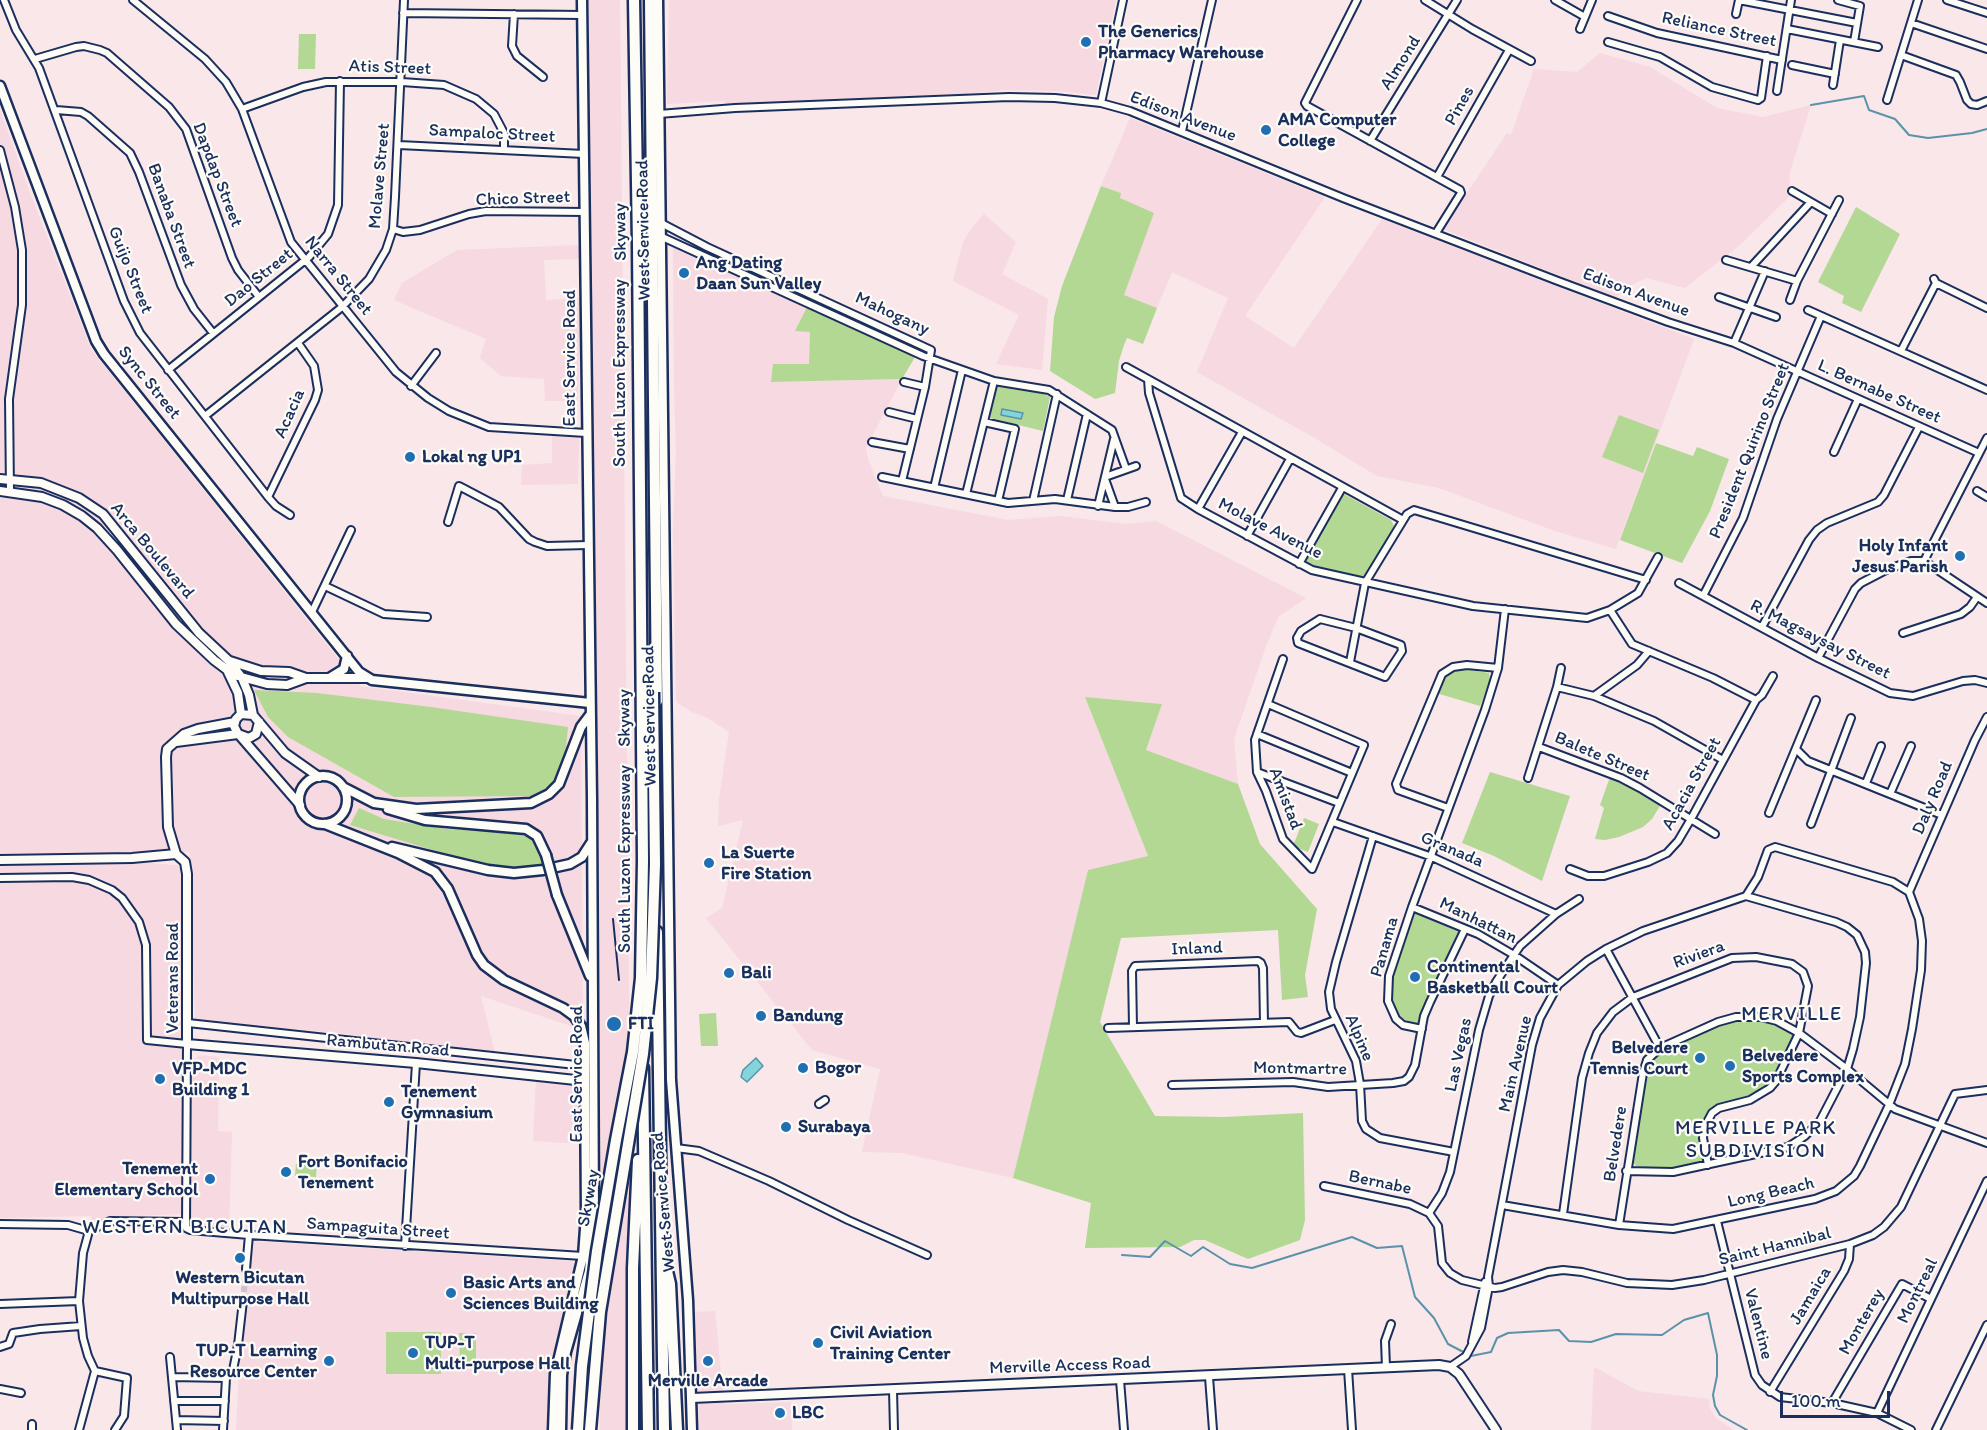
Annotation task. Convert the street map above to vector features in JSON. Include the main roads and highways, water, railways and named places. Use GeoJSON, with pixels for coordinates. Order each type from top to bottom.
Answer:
{"type":"FeatureCollection","features":[{"type":"Feature","properties":{"kind":"highway","name":"South Luzon Expressway"},"geometry":{"type":"LineString","coordinates":[[632,0],[648,1430]]}},
{"type":"Feature","properties":{"kind":"highway","name":"Skyway"},"geometry":{"type":"LineString","coordinates":[[579,1430],[582,1366],[597,1251],[633,1052],[641,978],[643,850],[638,244],[632,0]]}},
{"type":"Feature","properties":{"kind":"highway","name":"South Luzon Expressway"},"geometry":{"type":"LineString","coordinates":[[647,0],[655,414],[660,1253],[664,1430]]}},
{"type":"Feature","properties":{"kind":"highway","name":"Skyway"},"geometry":{"type":"LineString","coordinates":[[590,1430],[600,1312],[643,1054],[652,967],[655,852],[647,0]]}},
{"type":"Feature","properties":{"kind":"highway"},"geometry":{"type":"LineString","coordinates":[[633,1430],[633,1268],[643,1042]]}},
{"type":"Feature","properties":{"kind":"highway"},"geometry":{"type":"LineString","coordinates":[[660,1253],[667,1267],[670,1284],[676,1430]]}},
{"type":"Feature","properties":{"kind":"main road","name":"East Service Road"},"geometry":{"type":"LineString","coordinates":[[561,1430],[560,1396],[566,1352],[591,1257],[594,1215],[582,0]]}},
{"type":"Feature","properties":{"kind":"main road","name":"West Service Road"},"geometry":{"type":"LineString","coordinates":[[658,0],[670,1012],[676,1148],[688,1300],[692,1430]]}},
{"type":"Feature","properties":{"kind":"main road","name":"Sync Street"},"geometry":{"type":"LineString","coordinates":[[0,87],[96,341],[104,354],[359,672],[368,678]]}},
{"type":"Feature","properties":{"kind":"main road"},"geometry":{"type":"LineString","coordinates":[[331,677],[344,669],[347,657]]}},
{"type":"Feature","properties":{"kind":"main road","name":"Arca Boulevard"},"geometry":{"type":"LineString","coordinates":[[368,678],[590,703]]}},
{"type":"Feature","properties":{"kind":"main road","name":"East Service Road"},"geometry":{"type":"LineString","coordinates":[[343,787],[374,803],[426,809],[521,805],[536,802],[559,784],[581,727],[590,715]]}},
{"type":"Feature","properties":{"kind":"main road"},"geometry":{"type":"LineString","coordinates":[[319,777],[333,778],[343,787],[346,798],[345,809],[335,820],[325,824],[309,819],[303,813],[300,805],[302,788],[309,780],[319,777]]}},
{"type":"Feature","properties":{"kind":"main road"},"geometry":{"type":"LineString","coordinates":[[374,803],[401,814],[425,820],[526,829],[540,840],[557,895],[593,982]]}},
{"type":"Feature","properties":{"kind":"main road","name":"East Service Road"},"geometry":{"type":"LineString","coordinates":[[325,824],[420,863],[440,877],[456,904],[477,955],[488,969],[504,980],[563,1008],[579,1021],[585,1043],[586,1215],[583,1256],[555,1374],[553,1430]]}},
{"type":"Feature","properties":{"kind":"main road"},"geometry":{"type":"LineString","coordinates":[[374,843],[425,853],[488,870],[514,873],[570,864],[584,855],[592,838]]}},
{"type":"Feature","properties":{"kind":"water"},"geometry":{"type":"Polygon","coordinates":[[[1002,409],[1023,413],[1021,419],[1001,415],[1002,409]]]}},
{"type":"Feature","properties":{"kind":"water"},"geometry":{"type":"Polygon","coordinates":[[[756,1058],[763,1066],[747,1082],[741,1077],[743,1070],[756,1058]]]}},
{"type":"Feature","properties":{"kind":"waterway"},"geometry":{"type":"LineString","coordinates":[[1811,105],[1864,96],[1869,110],[1895,119],[1909,135],[1928,138],[1987,129]]}},
{"type":"Feature","properties":{"kind":"waterway"},"geometry":{"type":"LineString","coordinates":[[1122,1255],[1150,1257],[1165,1241],[1191,1256],[1203,1247],[1230,1264],[1252,1268],[1352,1237],[1377,1248],[1402,1246],[1415,1297],[1434,1318],[1448,1344],[1471,1356],[1491,1352],[1497,1338],[1508,1333],[1559,1330],[1569,1341],[1591,1342],[1616,1334],[1662,1335],[1684,1320],[1708,1313],[1717,1355],[1717,1376],[1713,1395],[1715,1406],[1720,1415],[1747,1430]]}},
{"type":"Feature","properties":{"kind":"tunnel"},"geometry":{"type":"LineString","coordinates":[[243,1301],[246,1269]]}},
{"type":"Feature","properties":{"kind":"railway"},"geometry":{"type":"LineString","coordinates":[[613,919],[619,980]]}},
{"type":"Feature","properties":{"kind":"place","name":"The Generics Pharmacy Warehouse"},"geometry":{"type":"Point","coordinates":[1086,42]}},
{"type":"Feature","properties":{"kind":"place","name":"AMA Computer College"},"geometry":{"type":"Point","coordinates":[1266,130]}},
{"type":"Feature","properties":{"kind":"place","name":"Ang Dating Daan Sun Valley"},"geometry":{"type":"Point","coordinates":[684,273]}},
{"type":"Feature","properties":{"kind":"place","name":"Lokal ng UP1"},"geometry":{"type":"Point","coordinates":[410,457]}},
{"type":"Feature","properties":{"kind":"place","name":"Holy Infant Jesus Parish"},"geometry":{"type":"Point","coordinates":[1960,556]}},
{"type":"Feature","properties":{"kind":"place","name":"La Suerte Fire Station"},"geometry":{"type":"Point","coordinates":[709,863]}},
{"type":"Feature","properties":{"kind":"place","name":"Bali"},"geometry":{"type":"Point","coordinates":[729,973]}},
{"type":"Feature","properties":{"kind":"place","name":"Continental Basketball Court"},"geometry":{"type":"Point","coordinates":[1415,977]}},
{"type":"Feature","properties":{"kind":"place","name":"Bandung"},"geometry":{"type":"Point","coordinates":[761,1016]}},
{"type":"Feature","properties":{"kind":"place","name":"FTI"},"geometry":{"type":"Point","coordinates":[614,1024]}},
{"type":"Feature","properties":{"kind":"place","name":"Belvedere Tennis Court"},"geometry":{"type":"Point","coordinates":[1700,1058]}},
{"type":"Feature","properties":{"kind":"place","name":"Belvedere Sports Complex"},"geometry":{"type":"Point","coordinates":[1730,1066]}},
{"type":"Feature","properties":{"kind":"place","name":"Bogor"},"geometry":{"type":"Point","coordinates":[803,1068]}},
{"type":"Feature","properties":{"kind":"place","name":"VFP-MDC Building 1"},"geometry":{"type":"Point","coordinates":[160,1079]}},
{"type":"Feature","properties":{"kind":"place","name":"Tenement Gymnasium"},"geometry":{"type":"Point","coordinates":[389,1102]}},
{"type":"Feature","properties":{"kind":"place","name":"Surabaya"},"geometry":{"type":"Point","coordinates":[786,1127]}},
{"type":"Feature","properties":{"kind":"place","name":"Fort Bonifacio Tenement"},"geometry":{"type":"Point","coordinates":[286,1172]}},
{"type":"Feature","properties":{"kind":"place","name":"Tenement Elementary School"},"geometry":{"type":"Point","coordinates":[210,1179]}},
{"type":"Feature","properties":{"kind":"place","name":"Western Bicutan Multipurpose Hall"},"geometry":{"type":"Point","coordinates":[240,1258]}},
{"type":"Feature","properties":{"kind":"place","name":"Basic Arts and Sciences Building"},"geometry":{"type":"Point","coordinates":[451,1293]}},
{"type":"Feature","properties":{"kind":"place","name":"Civil Aviation Training Center"},"geometry":{"type":"Point","coordinates":[818,1343]}},
{"type":"Feature","properties":{"kind":"place","name":"TUP-T Multi-purpose Hall"},"geometry":{"type":"Point","coordinates":[413,1353]}},
{"type":"Feature","properties":{"kind":"place","name":"TUP-T Learning Resource Center"},"geometry":{"type":"Point","coordinates":[329,1361]}},
{"type":"Feature","properties":{"kind":"place","name":"Merville Arcade"},"geometry":{"type":"Point","coordinates":[708,1361]}},
{"type":"Feature","properties":{"kind":"place","name":"LBC"},"geometry":{"type":"Point","coordinates":[780,1413]}},
{"type":"Feature","properties":{"kind":"district","name":"MERVILLE"},"geometry":{"type":"Point","coordinates":[1792,1015]}},
{"type":"Feature","properties":{"kind":"district","name":"MERVILLE PARK SUBDIVISION"},"geometry":{"type":"Point","coordinates":[1756,1140]}},
{"type":"Feature","properties":{"kind":"district","name":"WESTERN BICUTAN"},"geometry":{"type":"Point","coordinates":[185,1228]}}]}
